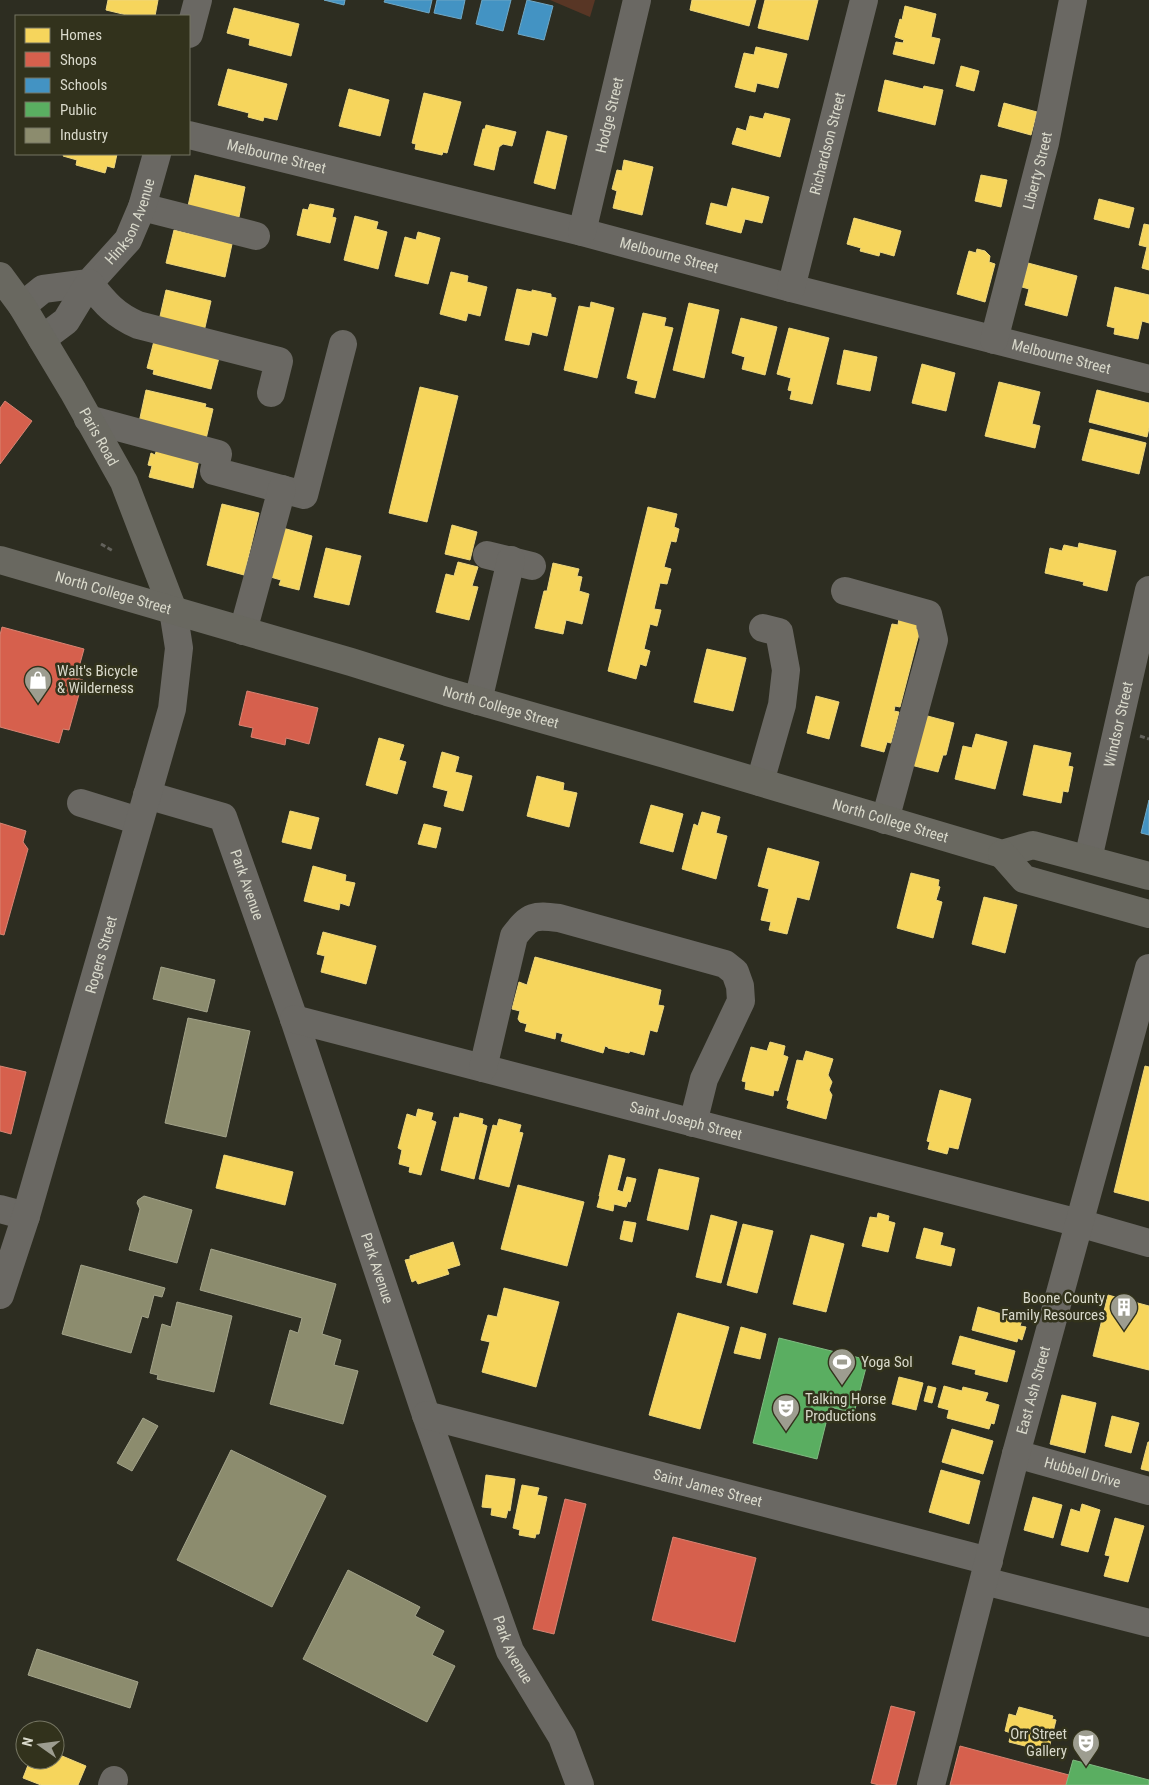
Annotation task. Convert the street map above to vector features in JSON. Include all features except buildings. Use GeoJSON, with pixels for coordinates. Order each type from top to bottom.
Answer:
{"type":"FeatureCollection","features":[{"type":"Feature","properties":{"kind":"main road","name":"Paris Road"},"geometry":{"type":"LineString","coordinates":[[0,276],[22,306],[42,339],[124,482],[173,610]]}},
{"type":"Feature","properties":{"kind":"main road","name":"North College Street"},"geometry":{"type":"LineString","coordinates":[[0,560],[478,702],[760,782],[1002,854]]}},
{"type":"Feature","properties":{"kind":"main road"},"geometry":{"type":"LineString","coordinates":[[1149,876],[1033,845],[1002,854],[1024,879],[1149,914]]}},
{"type":"Feature","properties":{"kind":"street"},"geometry":{"type":"LineString","coordinates":[[190,30],[198,0]]}},
{"type":"Feature","properties":{"kind":"street","name":"Hodge Street"},"geometry":{"type":"LineString","coordinates":[[582,232],[637,0]]}},
{"type":"Feature","properties":{"kind":"street","name":"Richardson Street"},"geometry":{"type":"LineString","coordinates":[[791,288],[864,0]]}},
{"type":"Feature","properties":{"kind":"street","name":"Liberty Street"},"geometry":{"type":"LineString","coordinates":[[994,340],[1044,143],[1067,21],[1073,0]]}},
{"type":"Feature","properties":{"kind":"street","name":"Melbourne Street"},"geometry":{"type":"LineString","coordinates":[[190,135],[582,232],[1149,380]]}},
{"type":"Feature","properties":{"kind":"street","name":"Hinkson Avenue"},"geometry":{"type":"LineString","coordinates":[[42,339],[66,321],[89,283],[128,240],[142,207],[157,155]]}},
{"type":"Feature","properties":{"kind":"street"},"geometry":{"type":"LineString","coordinates":[[142,207],[256,236]]}},
{"type":"Feature","properties":{"kind":"street"},"geometry":{"type":"LineString","coordinates":[[22,306],[43,289],[89,283],[106,305],[121,318],[138,325],[278,361],[271,393]]}},
{"type":"Feature","properties":{"kind":"street"},"geometry":{"type":"LineString","coordinates":[[88,419],[218,454],[214,471],[304,495],[343,344]]}},
{"type":"Feature","properties":{"kind":"street"},"geometry":{"type":"LineString","coordinates":[[243,631],[282,490]]}},
{"type":"Feature","properties":{"kind":"street"},"geometry":{"type":"LineString","coordinates":[[478,702],[510,560]]}},
{"type":"Feature","properties":{"kind":"street","name":"Windsor Street"},"geometry":{"type":"LineString","coordinates":[[1088,859],[1149,590]]}},
{"type":"Feature","properties":{"kind":"street"},"geometry":{"type":"LineString","coordinates":[[845,591],[928,614],[934,640],[885,820]]}},
{"type":"Feature","properties":{"kind":"street","name":"Rogers Street"},"geometry":{"type":"LineString","coordinates":[[0,1295],[26,1216],[173,701],[179,648],[173,610]]}},
{"type":"Feature","properties":{"kind":"street"},"geometry":{"type":"LineString","coordinates":[[760,782],[782,705],[786,670],[780,632],[763,628]]}},
{"type":"Feature","properties":{"kind":"street","name":"Park Avenue"},"geometry":{"type":"LineString","coordinates":[[147,795],[222,817],[294,1019],[426,1415],[510,1651],[562,1737],[580,1785]]}},
{"type":"Feature","properties":{"kind":"street"},"geometry":{"type":"LineString","coordinates":[[81,803],[139,822]]}},
{"type":"Feature","properties":{"kind":"street"},"geometry":{"type":"LineString","coordinates":[[483,1068],[514,936],[524,922],[539,916],[559,918],[725,964],[735,972],[740,986],[741,1001],[704,1079],[693,1123]]}},
{"type":"Feature","properties":{"kind":"street","name":"East Ash Street"},"geometry":{"type":"LineString","coordinates":[[931,1785],[1016,1454],[1079,1223],[1127,1091],[1149,968]]}},
{"type":"Feature","properties":{"kind":"street","name":"Saint Joseph Street"},"geometry":{"type":"LineString","coordinates":[[294,1019],[1079,1223],[1149,1243]]}},
{"type":"Feature","properties":{"kind":"street"},"geometry":{"type":"LineString","coordinates":[[0,1209],[26,1216]]}},
{"type":"Feature","properties":{"kind":"street","name":"Saint James Street"},"geometry":{"type":"LineString","coordinates":[[426,1415],[987,1571],[1149,1623]]}},
{"type":"Feature","properties":{"kind":"street","name":"Hubbell Drive"},"geometry":{"type":"LineString","coordinates":[[1016,1454],[1149,1491]]}},
{"type":"Feature","properties":{"kind":"path"},"geometry":{"type":"LineString","coordinates":[[101,544],[113,551]]}},
{"type":"Feature","properties":{"kind":"shaded area"},"geometry":{"type":"Polygon","coordinates":[[[550,0],[595,0],[590,17],[550,0]]]}},
{"type":"Feature","properties":{"kind":"place","name":"Walt's Bicycle & Wilderness"},"geometry":{"type":"Point","coordinates":[38,704]}},
{"type":"Feature","properties":{"kind":"place","name":"Boone County Family Resources"},"geometry":{"type":"Point","coordinates":[1124,1331]}},
{"type":"Feature","properties":{"kind":"place","name":"Yoga Sol"},"geometry":{"type":"Point","coordinates":[842,1386]}},
{"type":"Feature","properties":{"kind":"place","name":"Talking Horse Productions"},"geometry":{"type":"Point","coordinates":[786,1432]}},
{"type":"Feature","properties":{"kind":"place","name":"Orr Street Gallery"},"geometry":{"type":"Point","coordinates":[1086,1767]}}]}
